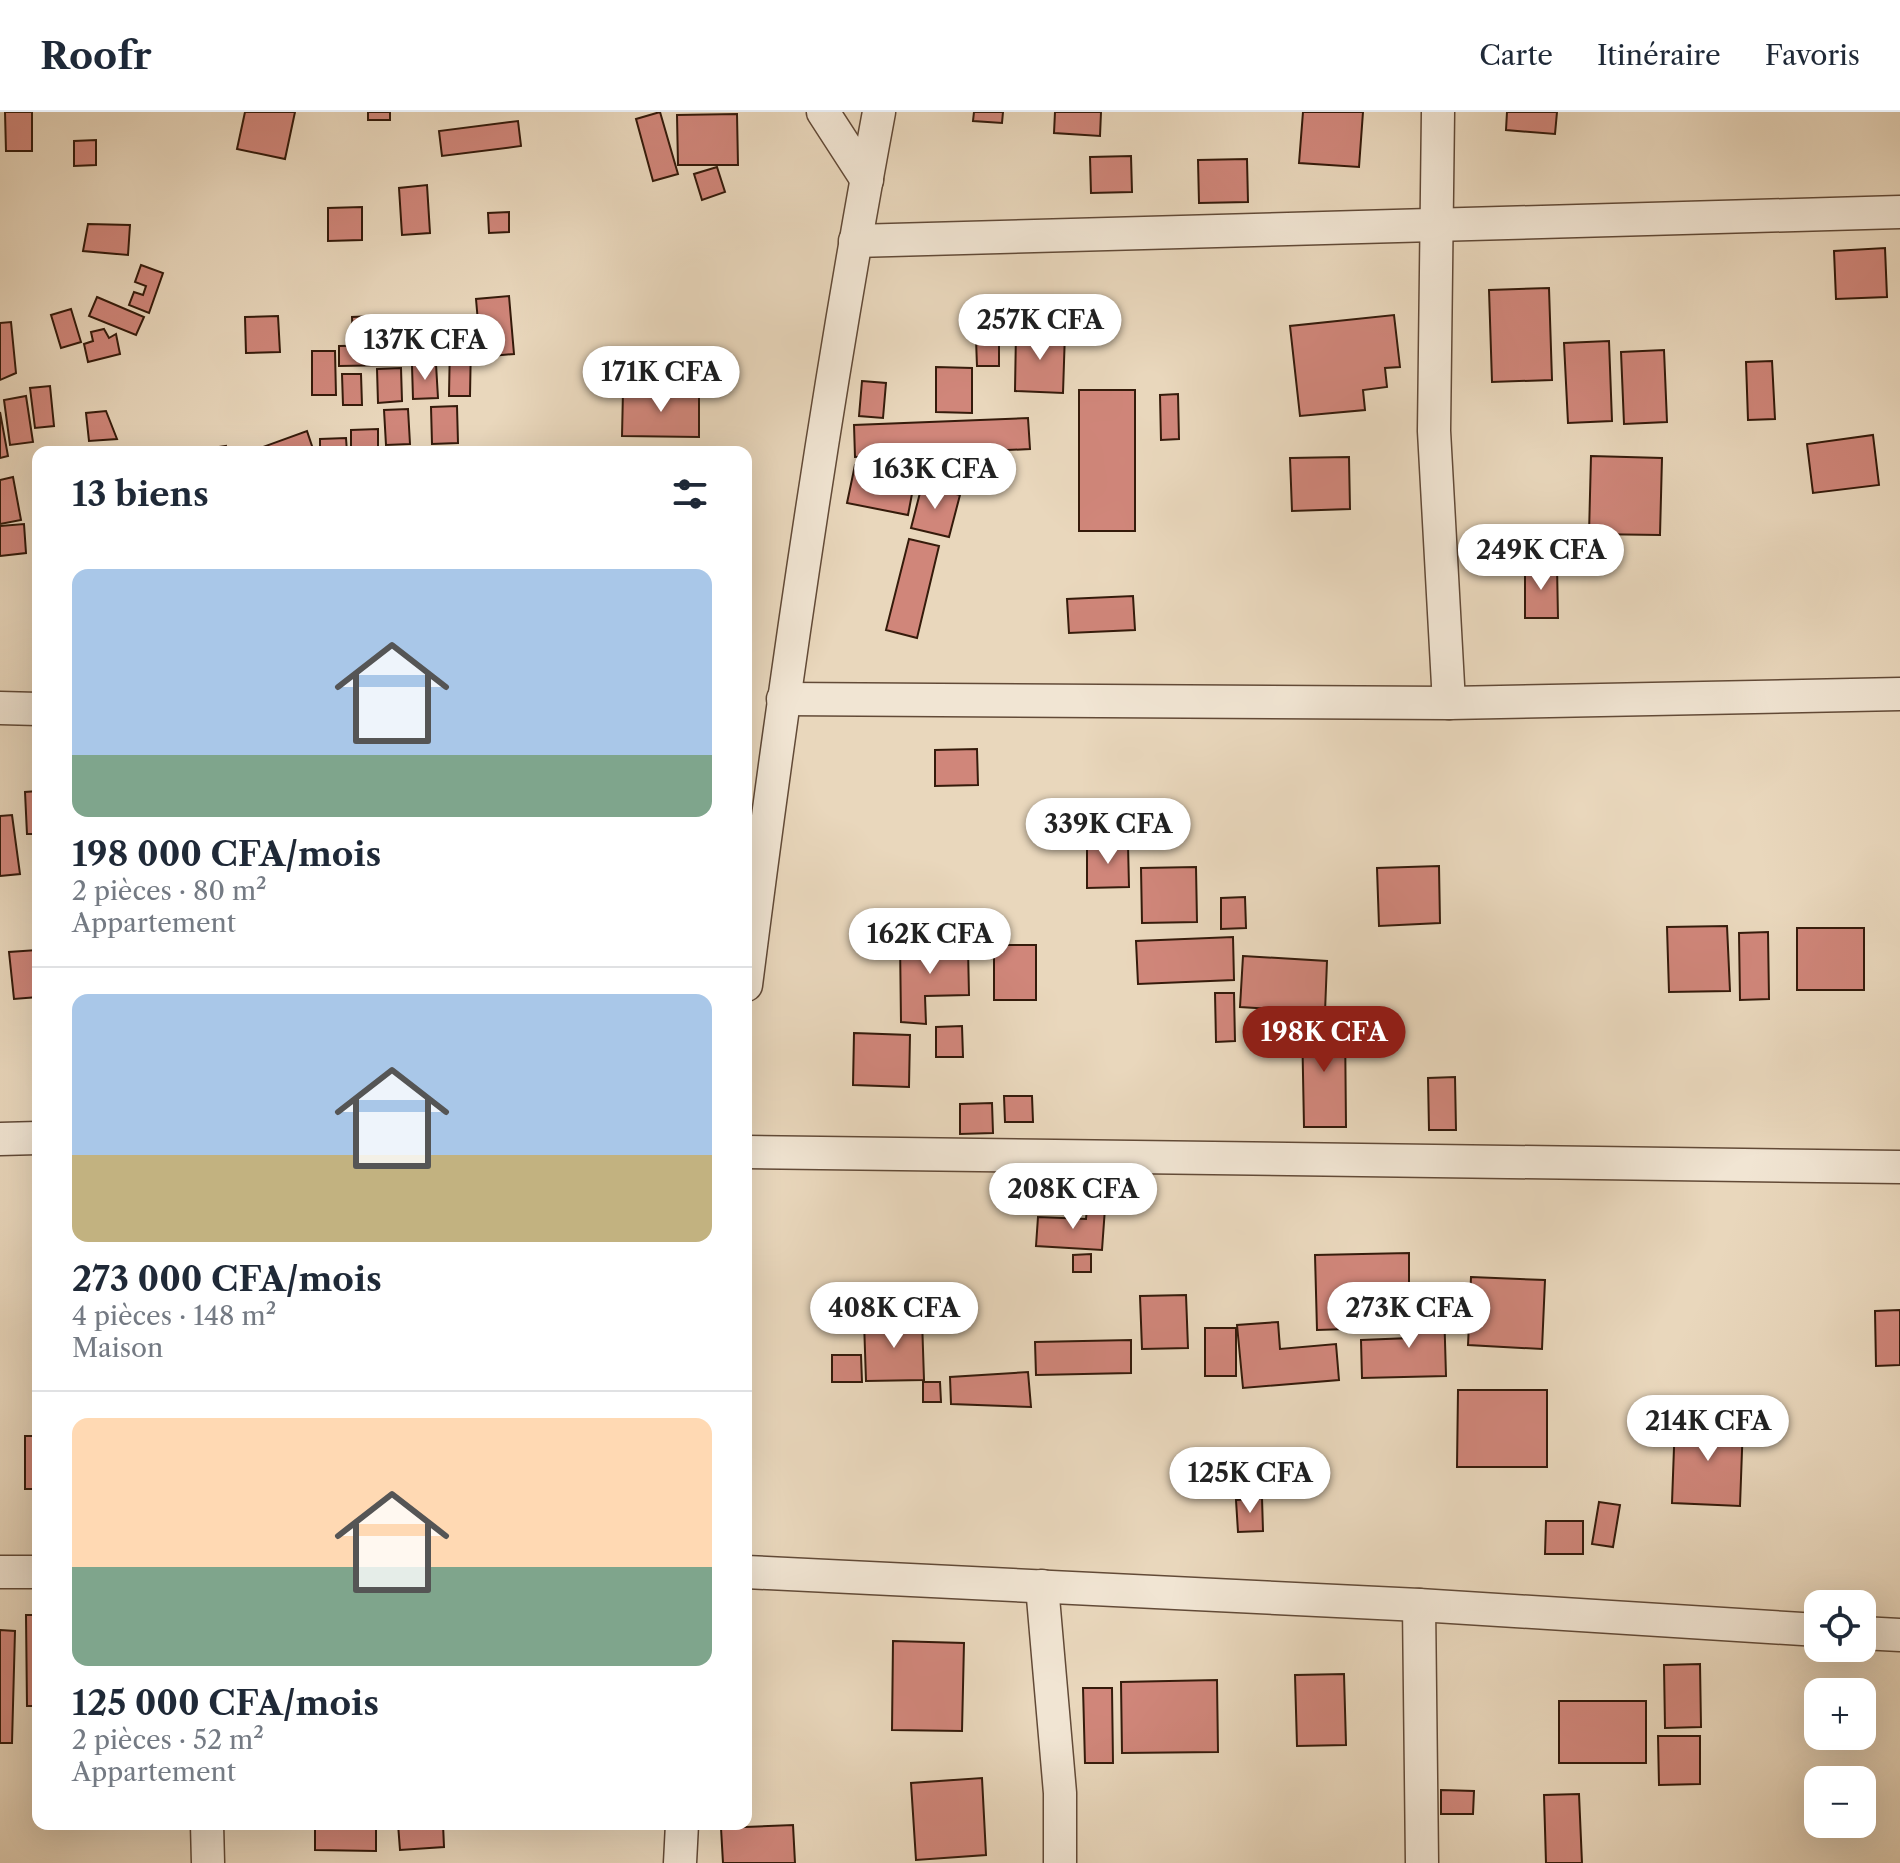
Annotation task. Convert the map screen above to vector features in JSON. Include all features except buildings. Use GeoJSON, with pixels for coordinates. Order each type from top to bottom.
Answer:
{"type":"FeatureCollection","features":[{"type":"Feature","properties":{"kind":"street"},"geometry":{"type":"LineString","coordinates":[[823,112],[867,180]]}},
{"type":"Feature","properties":{"kind":"street"},"geometry":{"type":"LineString","coordinates":[[752,939],[783,699],[855,241],[879,112]]}},
{"type":"Feature","properties":{"kind":"street"},"geometry":{"type":"LineString","coordinates":[[1438,112],[1434,431],[1449,703]]}},
{"type":"Feature","properties":{"kind":"street"},"geometry":{"type":"LineString","coordinates":[[855,241],[1438,222],[1900,212]]}},
{"type":"Feature","properties":{"kind":"street"},"geometry":{"type":"LineString","coordinates":[[783,699],[1449,703],[1900,694]]}},
{"type":"Feature","properties":{"kind":"street"},"geometry":{"type":"LineString","coordinates":[[0,708],[32,709]]}},
{"type":"Feature","properties":{"kind":"street"},"geometry":{"type":"LineString","coordinates":[[0,1139],[32,1138]]}},
{"type":"Feature","properties":{"kind":"street"},"geometry":{"type":"LineString","coordinates":[[752,1152],[1900,1167]]}},
{"type":"Feature","properties":{"kind":"street"},"geometry":{"type":"LineString","coordinates":[[0,1572],[32,1572]]}},
{"type":"Feature","properties":{"kind":"street"},"geometry":{"type":"LineString","coordinates":[[752,1572],[1419,1605],[1804,1629]]}},
{"type":"Feature","properties":{"kind":"street"},"geometry":{"type":"LineString","coordinates":[[1042,1586],[1060,1793],[1060,1863]]}},
{"type":"Feature","properties":{"kind":"street"},"geometry":{"type":"LineString","coordinates":[[1419,1605],[1422,1863]]}},
{"type":"Feature","properties":{"kind":"street"},"geometry":{"type":"LineString","coordinates":[[1876,1634],[1900,1635]]}},
{"type":"Feature","properties":{"kind":"street"},"geometry":{"type":"LineString","coordinates":[[207,1830],[208,1863]]}},
{"type":"Feature","properties":{"kind":"street"},"geometry":{"type":"LineString","coordinates":[[680,1863],[682,1830]]}}]}
